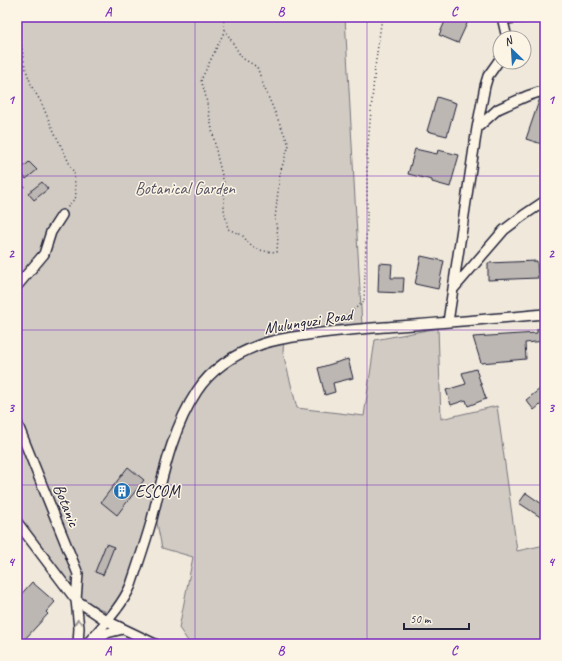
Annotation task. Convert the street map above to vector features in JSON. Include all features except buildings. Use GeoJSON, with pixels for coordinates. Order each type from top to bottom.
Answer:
{"type":"FeatureCollection","features":[{"type":"Feature","properties":{"kind":"street"},"geometry":{"type":"LineString","coordinates":[[505,30],[503,18],[528,17]]}},
{"type":"Feature","properties":{"kind":"street"},"geometry":{"type":"LineString","coordinates":[[448,322],[477,128],[485,86],[488,76],[492,70]]}},
{"type":"Feature","properties":{"kind":"street"},"geometry":{"type":"LineString","coordinates":[[477,128],[498,109],[527,96],[539,92],[545,92]]}},
{"type":"Feature","properties":{"kind":"street"},"geometry":{"type":"LineString","coordinates":[[454,288],[504,230],[545,201]]}},
{"type":"Feature","properties":{"kind":"street"},"geometry":{"type":"LineString","coordinates":[[17,286],[44,254],[51,232],[62,215]]}},
{"type":"Feature","properties":{"kind":"street","name":"Mulunguzi Road"},"geometry":{"type":"LineString","coordinates":[[87,644],[123,601],[131,585],[152,521],[164,470],[178,427],[185,412],[204,382],[212,373],[231,359],[262,344],[286,338],[324,332],[545,314]]}},
{"type":"Feature","properties":{"kind":"street","name":"Botanic"},"geometry":{"type":"LineString","coordinates":[[17,423],[78,574],[76,600],[78,644]]}},
{"type":"Feature","properties":{"kind":"street"},"geometry":{"type":"LineString","coordinates":[[17,522],[76,600],[107,621],[155,644]]}},
{"type":"Feature","properties":{"kind":"street"},"geometry":{"type":"LineString","coordinates":[[92,644],[107,633],[123,629]]}},
{"type":"Feature","properties":{"kind":"path"},"geometry":{"type":"LineString","coordinates":[[223,17],[225,30],[242,58],[257,67],[289,145],[280,173],[275,219],[278,236],[277,252],[263,251],[252,246],[242,235],[228,229],[224,209],[224,183],[201,80],[225,30]]}},
{"type":"Feature","properties":{"kind":"path"},"geometry":{"type":"LineString","coordinates":[[324,332],[364,302],[367,215],[366,155],[382,17]]}},
{"type":"Feature","properties":{"kind":"path"},"geometry":{"type":"LineString","coordinates":[[21,18],[19,30],[25,67],[32,87],[41,102],[74,173],[76,197],[62,215]]}},
{"type":"Feature","properties":{"kind":"path"},"geometry":{"type":"LineString","coordinates":[[17,177],[25,187]]}},
{"type":"Feature","properties":{"kind":"green space","name":"Botanical Garden"},"geometry":{"type":"Polygon","coordinates":[[[17,17],[345,17],[362,326],[284,334],[283,353],[297,408],[364,416],[375,340],[438,328],[441,419],[497,406],[517,551],[545,545],[545,644],[341,644],[330,640],[327,644],[190,644],[179,628],[193,557],[162,548],[153,503],[127,592],[112,615],[65,590],[17,522],[17,17]]]}},
{"type":"Feature","properties":{"kind":"place","name":"ESCOM"},"geometry":{"type":"Point","coordinates":[122,491]}}]}
